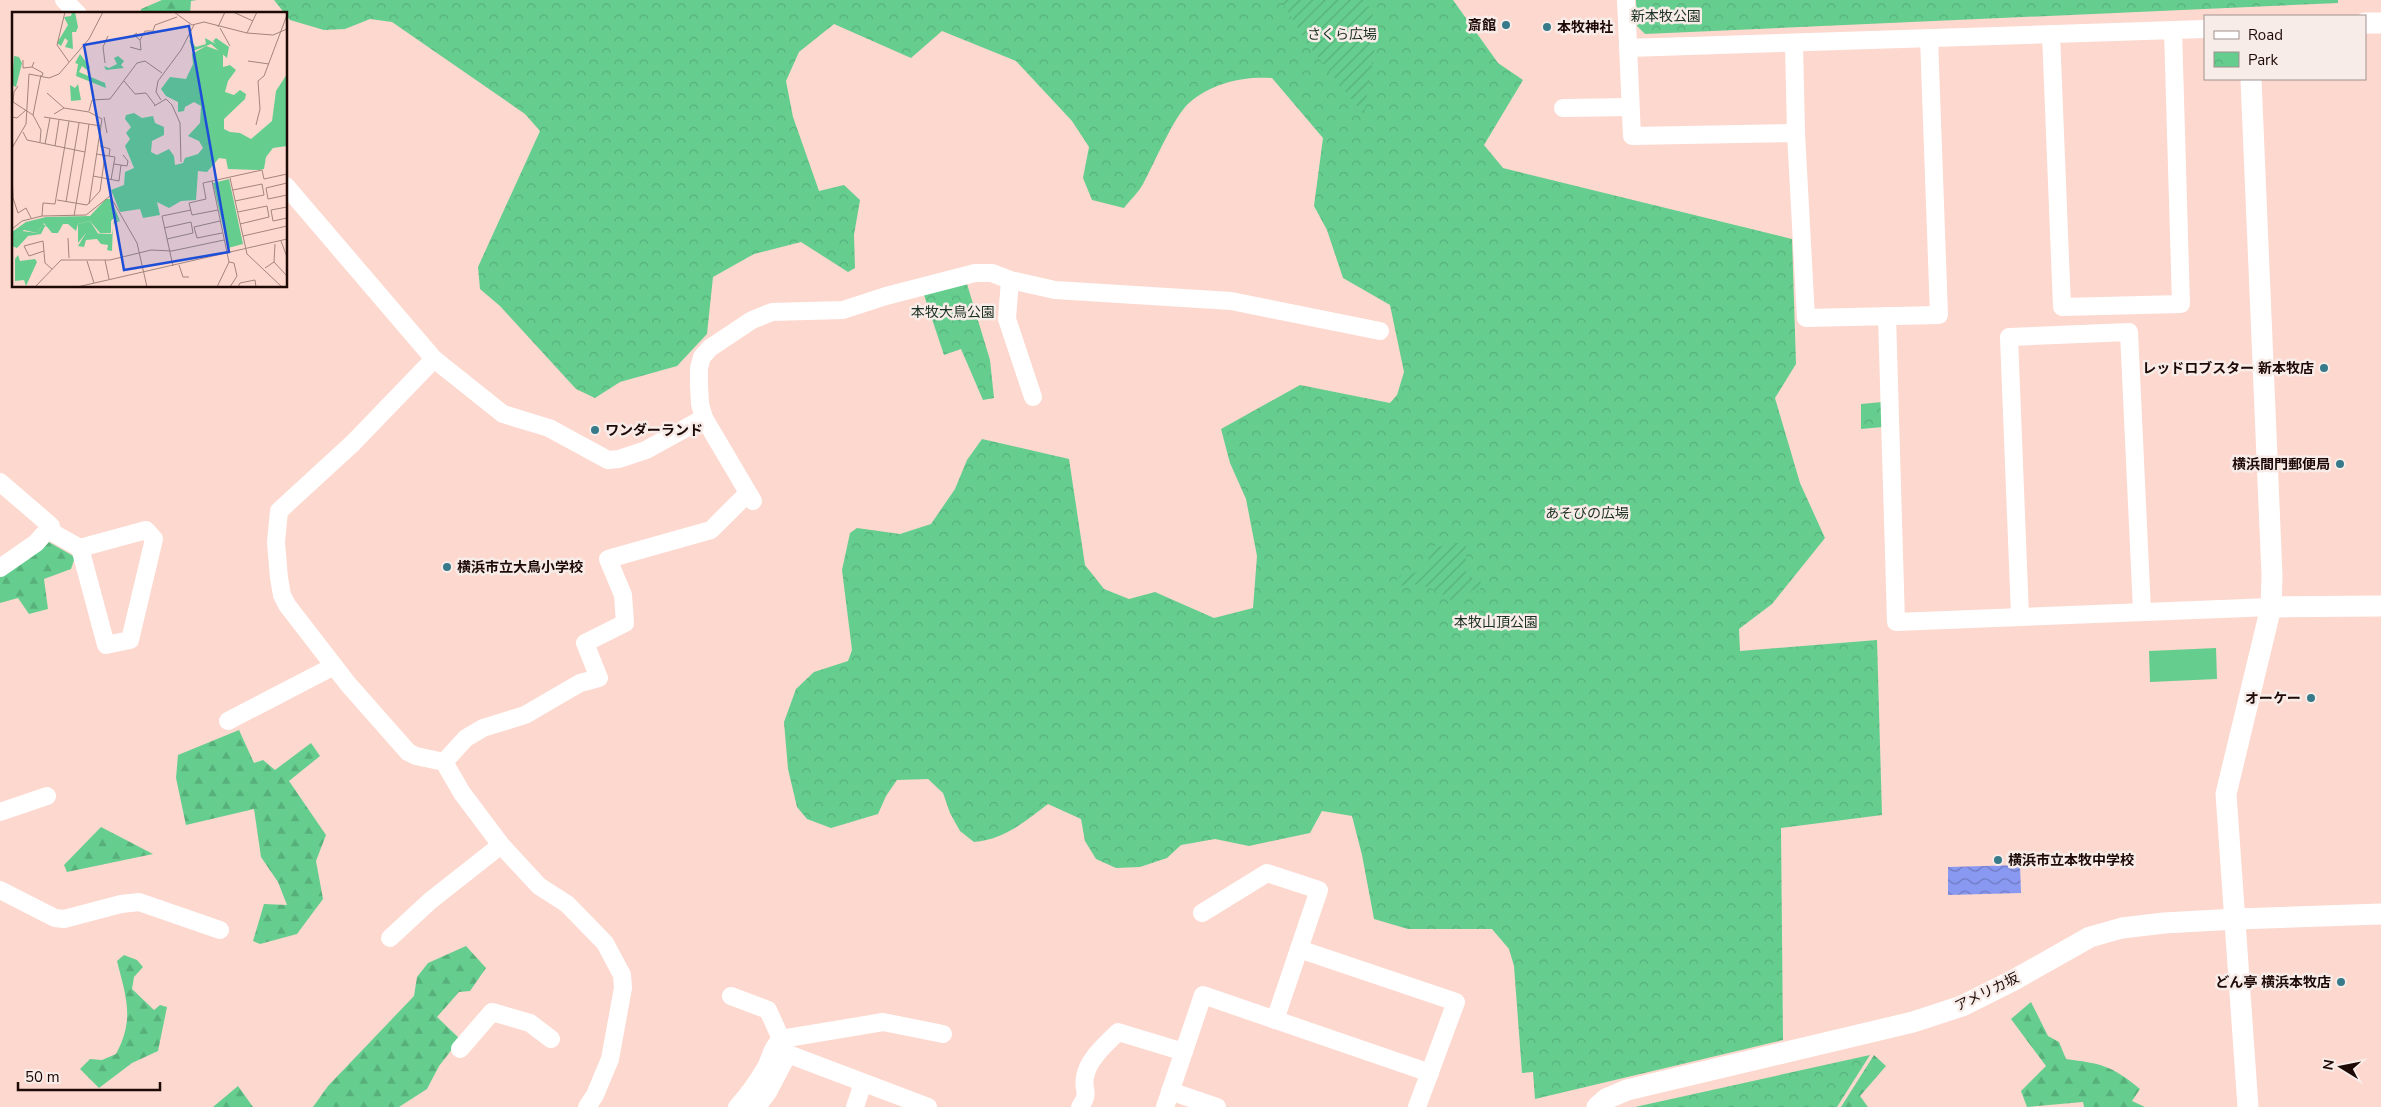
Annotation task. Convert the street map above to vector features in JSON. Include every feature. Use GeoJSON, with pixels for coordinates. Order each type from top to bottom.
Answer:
{"type":"FeatureCollection","features":[{"type":"Feature","properties":{"kind":"street"},"geometry":{"type":"LineString","coordinates":[[64,0],[76,12]]}},
{"type":"Feature","properties":{"kind":"street"},"geometry":{"type":"LineString","coordinates":[[1626,0],[1632,136],[1796,133]]}},
{"type":"Feature","properties":{"kind":"street"},"geometry":{"type":"LineString","coordinates":[[2366,23],[2381,23]]}},
{"type":"Feature","properties":{"kind":"street"},"geometry":{"type":"LineString","coordinates":[[1628,48],[2204,29]]}},
{"type":"Feature","properties":{"kind":"street"},"geometry":{"type":"LineString","coordinates":[[2051,34],[2062,307],[2181,304],[2173,30]]}},
{"type":"Feature","properties":{"kind":"street"},"geometry":{"type":"LineString","coordinates":[[1794,43],[1796,133],[1806,318],[1939,315],[1929,38]]}},
{"type":"Feature","properties":{"kind":"street"},"geometry":{"type":"LineString","coordinates":[[2248,1107],[2226,794],[2271,607],[2272,576],[2251,80]]}},
{"type":"Feature","properties":{"kind":"street"},"geometry":{"type":"LineString","coordinates":[[1563,108],[1630,107]]}},
{"type":"Feature","properties":{"kind":"street"},"geometry":{"type":"LineString","coordinates":[[288,188],[434,359],[503,414],[549,428],[608,460],[619,459],[646,450],[704,418]]}},
{"type":"Feature","properties":{"kind":"street"},"geometry":{"type":"LineString","coordinates":[[444,762],[466,738],[483,728],[524,716],[580,683],[599,678],[585,643],[625,623],[623,595],[608,559],[711,530],[750,497],[704,418],[698,385],[702,357],[710,348],[752,320],[772,312],[843,310],[886,296],[975,273],[992,274],[1055,290],[1231,301],[1380,332]]}},
{"type":"Feature","properties":{"kind":"street"},"geometry":{"type":"LineString","coordinates":[[1010,280],[1007,319],[1032,397]]}},
{"type":"Feature","properties":{"kind":"street"},"geometry":{"type":"LineString","coordinates":[[1887,316],[1896,622],[2142,611],[2381,606]]}},
{"type":"Feature","properties":{"kind":"street"},"geometry":{"type":"LineString","coordinates":[[2020,616],[2009,337],[2129,332],[2142,611]]}},
{"type":"Feature","properties":{"kind":"street"},"geometry":{"type":"LineString","coordinates":[[434,359],[354,443],[279,511],[276,542],[282,595],[334,666],[408,752],[416,756],[444,762],[462,793],[501,845],[539,886],[567,904],[605,943],[622,975],[623,988],[610,1059],[587,1107]]}},
{"type":"Feature","properties":{"kind":"street"},"geometry":{"type":"LineString","coordinates":[[0,482],[51,526],[36,543],[0,568]]}},
{"type":"Feature","properties":{"kind":"street"},"geometry":{"type":"LineString","coordinates":[[48,530],[80,548],[146,530],[154,539],[130,640],[106,645],[80,548]]}},
{"type":"Feature","properties":{"kind":"street"},"geometry":{"type":"LineString","coordinates":[[228,721],[334,666]]}},
{"type":"Feature","properties":{"kind":"street"},"geometry":{"type":"LineString","coordinates":[[0,812],[46,796]]}},
{"type":"Feature","properties":{"kind":"street"},"geometry":{"type":"LineString","coordinates":[[390,938],[430,901],[501,845]]}},
{"type":"Feature","properties":{"kind":"street"},"geometry":{"type":"LineString","coordinates":[[1202,913],[1268,873],[1319,890],[1275,1020]]}},
{"type":"Feature","properties":{"kind":"street"},"geometry":{"type":"LineString","coordinates":[[0,890],[55,918],[64,919],[121,904],[139,902],[220,930]]}},
{"type":"Feature","properties":{"kind":"street","name":"アメリカ坂"},"geometry":{"type":"LineString","coordinates":[[1597,1107],[1606,1099],[1627,1090],[1913,1022],[1962,1006],[2012,981],[2090,937],[2122,928],[2164,923],[2236,919],[2381,914]]}},
{"type":"Feature","properties":{"kind":"street"},"geometry":{"type":"LineString","coordinates":[[1299,949],[1456,1002],[1418,1107]]}},
{"type":"Feature","properties":{"kind":"street"},"geometry":{"type":"LineString","coordinates":[[1217,1107],[1167,1099],[1203,995],[1430,1073]]}},
{"type":"Feature","properties":{"kind":"street"},"geometry":{"type":"LineString","coordinates":[[731,996],[768,1010],[781,1039]]}},
{"type":"Feature","properties":{"kind":"street"},"geometry":{"type":"LineString","coordinates":[[460,1050],[492,1012],[530,1023],[551,1039]]}},
{"type":"Feature","properties":{"kind":"street"},"geometry":{"type":"LineString","coordinates":[[737,1107],[767,1066],[775,1045],[781,1039],[883,1022],[943,1034]]}},
{"type":"Feature","properties":{"kind":"street"},"geometry":{"type":"LineString","coordinates":[[1080,1107],[1086,1097],[1085,1077],[1094,1057],[1118,1032],[1184,1052]]}},
{"type":"Feature","properties":{"kind":"street"},"geometry":{"type":"LineString","coordinates":[[757,1107],[768,1092],[788,1054],[928,1107]]}},
{"type":"Feature","properties":{"kind":"street"},"geometry":{"type":"LineString","coordinates":[[855,1107],[863,1083]]}},
{"type":"Feature","properties":{"kind":"green space"},"geometry":{"type":"Polygon","coordinates":[[[162,0],[197,0],[191,1],[190,12],[141,12],[141,9],[162,0]]]}},
{"type":"Feature","properties":{"kind":"green space","name":"本牧山頂公園"},"geometry":{"type":"Polygon","coordinates":[[[274,0],[1453,0],[1498,63],[1523,80],[1484,145],[1503,168],[1792,239],[1796,364],[1775,398],[1800,483],[1825,538],[1772,604],[1739,629],[1740,651],[1877,640],[1882,815],[1781,828],[1783,1040],[1535,1099],[1533,1072],[1522,1073],[1514,966],[1509,949],[1492,929],[1408,929],[1374,919],[1362,855],[1352,816],[1322,811],[1310,833],[1249,846],[1215,839],[1181,845],[1167,858],[1140,867],[1116,868],[1096,859],[1085,841],[1081,819],[1048,804],[1014,829],[995,837],[974,842],[960,831],[950,813],[943,793],[928,779],[897,780],[886,796],[878,814],[831,828],[807,819],[797,807],[788,769],[784,722],[796,689],[814,672],[848,661],[852,650],[842,570],[850,533],[857,528],[900,534],[931,524],[955,489],[967,460],[982,439],[1069,459],[1085,565],[1104,589],[1129,599],[1155,592],[1214,618],[1253,608],[1257,556],[1246,499],[1230,463],[1221,429],[1300,385],[1390,403],[1397,395],[1404,372],[1390,305],[1343,278],[1327,230],[1314,206],[1323,138],[1272,78],[1250,78],[1228,82],[1208,90],[1189,103],[1177,118],[1141,187],[1124,208],[1092,200],[1083,178],[1089,147],[1072,121],[1016,61],[942,31],[911,58],[834,24],[799,52],[786,81],[793,117],[819,191],[844,185],[860,200],[854,235],[855,268],[848,272],[801,242],[754,254],[713,277],[707,334],[677,366],[620,382],[595,398],[576,389],[500,306],[480,289],[478,267],[540,131],[525,114],[392,22],[370,19],[345,29],[324,30],[290,20],[288,12],[284,12],[274,0]]]}},
{"type":"Feature","properties":{"kind":"green space","name":"さくら広場"},"geometry":{"type":"Polygon","coordinates":[[[1281,0],[1366,0],[1378,27],[1364,115],[1306,42],[1281,0]]]}},
{"type":"Feature","properties":{"kind":"green space","name":"新本牧公園"},"geometry":{"type":"Polygon","coordinates":[[[1636,0],[2338,0],[2338,3],[1645,34],[1637,26],[1636,0]]]}},
{"type":"Feature","properties":{"kind":"green space","name":"本牧大鳥公園"},"geometry":{"type":"Polygon","coordinates":[[[967,284],[990,360],[994,398],[983,400],[961,349],[944,355],[924,295],[967,284]]]}},
{"type":"Feature","properties":{"kind":"green space"},"geometry":{"type":"Polygon","coordinates":[[[1882,402],[1883,427],[1861,429],[1861,404],[1882,402]]]}},
{"type":"Feature","properties":{"kind":"green space"},"geometry":{"type":"Polygon","coordinates":[[[47,541],[75,557],[71,569],[44,579],[48,609],[29,614],[18,598],[0,603],[0,576],[47,541]]]}},
{"type":"Feature","properties":{"kind":"green space"},"geometry":{"type":"Polygon","coordinates":[[[1452,543],[1466,545],[1466,574],[1470,578],[1476,579],[1481,573],[1480,593],[1476,588],[1454,602],[1441,593],[1427,587],[1405,585],[1397,587],[1395,585],[1397,579],[1402,574],[1416,572],[1429,562],[1428,550],[1430,546],[1446,546],[1452,543]]]}},
{"type":"Feature","properties":{"kind":"green space"},"geometry":{"type":"Polygon","coordinates":[[[2216,648],[2217,679],[2150,682],[2149,651],[2216,648]]]}},
{"type":"Feature","properties":{"kind":"green space"},"geometry":{"type":"Polygon","coordinates":[[[239,730],[254,763],[263,760],[275,770],[311,743],[320,756],[289,781],[326,835],[316,861],[323,899],[297,934],[260,944],[253,941],[264,904],[287,905],[278,882],[261,857],[254,809],[186,825],[176,778],[178,755],[239,730]]]}},
{"type":"Feature","properties":{"kind":"green space"},"geometry":{"type":"Polygon","coordinates":[[[101,827],[153,854],[67,872],[64,865],[101,827]]]}},
{"type":"Feature","properties":{"kind":"green space"},"geometry":{"type":"Polygon","coordinates":[[[466,946],[486,968],[470,991],[459,992],[437,1017],[460,1039],[439,1066],[427,1089],[399,1107],[313,1107],[328,1086],[414,996],[417,977],[428,963],[466,946]]]}},
{"type":"Feature","properties":{"kind":"green space"},"geometry":{"type":"Polygon","coordinates":[[[124,955],[137,960],[143,967],[134,977],[132,989],[154,1010],[160,1005],[167,1007],[158,1051],[132,1063],[99,1088],[80,1069],[90,1059],[102,1060],[116,1054],[122,1041],[127,1019],[127,1008],[117,961],[124,955]]]}},
{"type":"Feature","properties":{"kind":"green space"},"geometry":{"type":"Polygon","coordinates":[[[2031,1002],[2048,1036],[2059,1042],[2066,1059],[2098,1064],[2113,1070],[2140,1089],[2132,1101],[2145,1107],[2084,1107],[2083,1102],[2027,1107],[2021,1091],[2046,1066],[2011,1019],[2031,1002]]]}},
{"type":"Feature","properties":{"kind":"green space"},"geometry":{"type":"Polygon","coordinates":[[[1870,1055],[1837,1107],[1635,1107],[1870,1055]]]}},
{"type":"Feature","properties":{"kind":"green space"},"geometry":{"type":"Polygon","coordinates":[[[1874,1055],[1886,1066],[1860,1096],[1868,1107],[1841,1107],[1874,1055]]]}},
{"type":"Feature","properties":{"kind":"green space"},"geometry":{"type":"Polygon","coordinates":[[[238,1086],[253,1107],[213,1107],[238,1086]]]}},
{"type":"Feature","properties":{"kind":"water"},"geometry":{"type":"Polygon","coordinates":[[[2020,865],[2021,893],[1948,895],[1948,867],[2020,865]]]}},
{"type":"Feature","properties":{"kind":"place","name":"斎館"},"geometry":{"type":"Point","coordinates":[1506,25]}},
{"type":"Feature","properties":{"kind":"place","name":"本牧神社"},"geometry":{"type":"Point","coordinates":[1547,27]}},
{"type":"Feature","properties":{"kind":"place","name":"レッドロブスター 新本牧店"},"geometry":{"type":"Point","coordinates":[2324,368]}},
{"type":"Feature","properties":{"kind":"place","name":"ワンダーランド"},"geometry":{"type":"Point","coordinates":[595,430]}},
{"type":"Feature","properties":{"kind":"place","name":"横浜間門郵便局"},"geometry":{"type":"Point","coordinates":[2340,464]}},
{"type":"Feature","properties":{"kind":"place","name":"横浜市立大鳥小学校"},"geometry":{"type":"Point","coordinates":[447,567]}},
{"type":"Feature","properties":{"kind":"place","name":"オーケー"},"geometry":{"type":"Point","coordinates":[2311,698]}},
{"type":"Feature","properties":{"kind":"place","name":"横浜市立本牧中学校"},"geometry":{"type":"Point","coordinates":[1998,860]}},
{"type":"Feature","properties":{"kind":"place","name":"どん亭 横浜本牧店"},"geometry":{"type":"Point","coordinates":[2341,982]}},
{"type":"Feature","properties":{"kind":"park label","name":"あそびの広場"},"geometry":{"type":"Point","coordinates":[1587,513]}}]}
